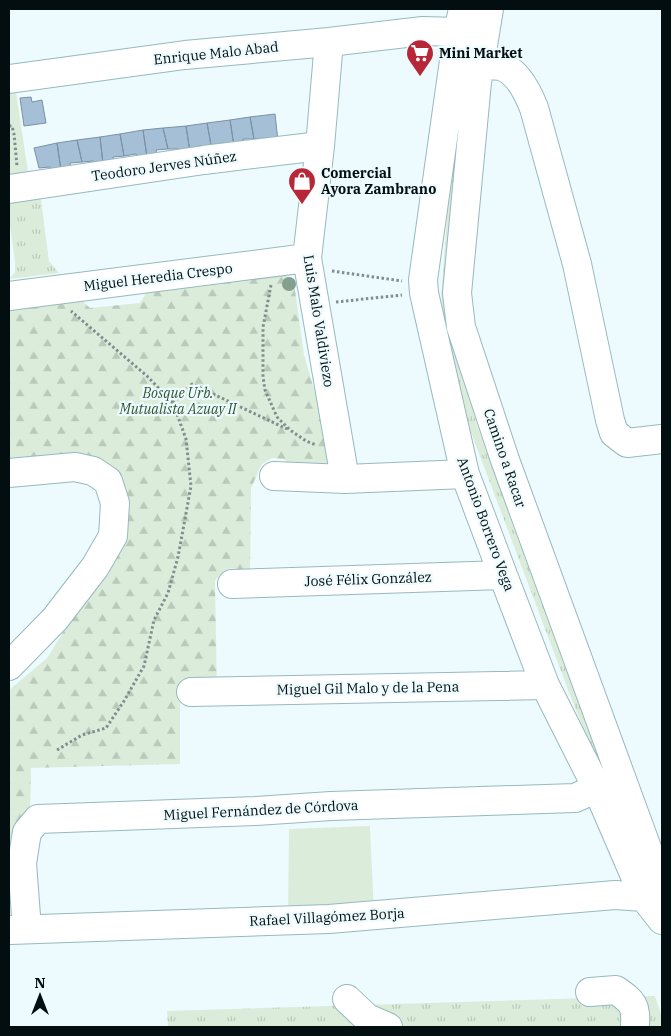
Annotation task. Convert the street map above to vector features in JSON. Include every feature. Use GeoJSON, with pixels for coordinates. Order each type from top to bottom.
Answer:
{"type":"FeatureCollection","features":[{"type":"Feature","properties":{"kind":"street","name":"Camino a Racar"},"geometry":{"type":"LineString","coordinates":[[489,9],[477,82],[457,293],[461,327],[505,460],[656,879]]}},
{"type":"Feature","properties":{"kind":"street","name":"Enrique Malo Abad"},"geometry":{"type":"LineString","coordinates":[[9,79],[185,55],[329,42],[459,27]]}},
{"type":"Feature","properties":{"kind":"street","name":"Antonio Borrero Vega"},"geometry":{"type":"LineString","coordinates":[[459,27],[423,280],[424,292],[465,474],[545,685],[596,788],[656,879],[662,920]]}},
{"type":"Feature","properties":{"kind":"street","name":"Luis Malo Valdiviezo"},"geometry":{"type":"LineString","coordinates":[[329,42],[308,263],[343,466]]}},
{"type":"Feature","properties":{"kind":"street"},"geometry":{"type":"LineString","coordinates":[[480,66],[491,65],[506,68],[516,76],[527,90],[534,108],[577,264],[614,433],[627,443],[662,439]]}},
{"type":"Feature","properties":{"kind":"street","name":"Teodoro Jerves Núñez"},"geometry":{"type":"LineString","coordinates":[[9,189],[204,160],[320,146]]}},
{"type":"Feature","properties":{"kind":"street","name":"Miguel Heredia Crespo"},"geometry":{"type":"LineString","coordinates":[[9,296],[275,262],[308,263]]}},
{"type":"Feature","properties":{"kind":"street"},"geometry":{"type":"LineString","coordinates":[[274,476],[343,466],[465,474]]}},
{"type":"Feature","properties":{"kind":"street"},"geometry":{"type":"LineString","coordinates":[[9,473],[75,467],[92,471],[108,481],[115,503],[113,536],[95,568],[54,619],[9,666]]}},
{"type":"Feature","properties":{"kind":"street","name":"José Félix González"},"geometry":{"type":"LineString","coordinates":[[232,584],[503,575]]}},
{"type":"Feature","properties":{"kind":"street","name":"Miguel Gil Malo y de la Pena"},"geometry":{"type":"LineString","coordinates":[[191,692],[545,685]]}},
{"type":"Feature","properties":{"kind":"street","name":"Miguel Fernández de Córdova"},"geometry":{"type":"LineString","coordinates":[[18,929],[22,863],[27,832],[38,820],[331,806],[575,798],[596,788]]}},
{"type":"Feature","properties":{"kind":"street","name":"Rafael Villagómez Borja"},"geometry":{"type":"LineString","coordinates":[[18,929],[329,919],[615,895],[656,879]]}},
{"type":"Feature","properties":{"kind":"street"},"geometry":{"type":"LineString","coordinates":[[590,992],[616,990],[630,1000],[636,1012],[635,1027]]}},
{"type":"Feature","properties":{"kind":"street"},"geometry":{"type":"LineString","coordinates":[[346,998],[367,1018],[388,1027]]}},
{"type":"Feature","properties":{"kind":"path"},"geometry":{"type":"LineString","coordinates":[[9,126],[12,126],[16,152]]}},
{"type":"Feature","properties":{"kind":"path"},"geometry":{"type":"LineString","coordinates":[[275,262],[263,327],[262,377],[265,390],[278,417],[290,430]]}},
{"type":"Feature","properties":{"kind":"path"},"geometry":{"type":"LineString","coordinates":[[308,263],[409,282]]}},
{"type":"Feature","properties":{"kind":"path"},"geometry":{"type":"LineString","coordinates":[[316,306],[402,295]]}},
{"type":"Feature","properties":{"kind":"path"},"geometry":{"type":"LineString","coordinates":[[57,750],[82,735],[106,728],[124,702],[144,666],[154,620],[168,593],[178,557],[191,486],[186,439],[173,403],[147,376],[69,309]]}},
{"type":"Feature","properties":{"kind":"path"},"geometry":{"type":"LineString","coordinates":[[173,403],[192,384],[290,430],[343,466]]}},
{"type":"Feature","properties":{"kind":"green space"},"geometry":{"type":"Polygon","coordinates":[[[15,85],[28,172],[9,175],[9,86],[15,85]]]}},
{"type":"Feature","properties":{"kind":"green space"},"geometry":{"type":"Polygon","coordinates":[[[458,126],[454,228],[459,360],[477,425],[536,577],[639,866],[570,695],[469,427],[451,361],[441,310],[451,131],[458,126]]]}},
{"type":"Feature","properties":{"kind":"green space"},"geometry":{"type":"Polygon","coordinates":[[[40,192],[49,261],[59,273],[9,279],[15,272],[15,262],[9,218],[9,197],[40,192]]]}},
{"type":"Feature","properties":{"kind":"green space","name":"Bosque Urb. Mutualista Azuay II"},"geometry":{"type":"Polygon","coordinates":[[[270,271],[286,275],[294,283],[304,355],[331,447],[331,461],[322,468],[292,470],[284,459],[272,458],[262,464],[251,488],[250,578],[240,570],[231,568],[223,572],[215,581],[217,692],[180,692],[180,764],[31,768],[30,818],[15,832],[10,845],[11,884],[9,885],[9,690],[47,658],[99,575],[104,477],[9,475],[9,308],[80,299],[90,308],[140,303],[149,288],[270,271]]]}},
{"type":"Feature","properties":{"kind":"green space"},"geometry":{"type":"Polygon","coordinates":[[[370,826],[374,914],[288,917],[289,829],[370,826]]]}},
{"type":"Feature","properties":{"kind":"green space"},"geometry":{"type":"Polygon","coordinates":[[[655,996],[662,1017],[662,1027],[168,1027],[167,1011],[655,996]]]}},
{"type":"Feature","properties":{"kind":"building"},"geometry":{"type":"Polygon","coordinates":[[[31,97],[32,102],[42,100],[46,123],[24,126],[20,98],[31,97]]]}},
{"type":"Feature","properties":{"kind":"building"},"geometry":{"type":"Polygon","coordinates":[[[275,114],[278,141],[269,142],[267,138],[254,139],[250,117],[275,114]]]}},
{"type":"Feature","properties":{"kind":"building"},"geometry":{"type":"Polygon","coordinates":[[[250,117],[254,139],[243,139],[244,146],[234,146],[230,120],[250,117]]]}},
{"type":"Feature","properties":{"kind":"building"},"geometry":{"type":"Polygon","coordinates":[[[230,120],[234,146],[224,147],[223,143],[211,145],[207,123],[230,120]]]}},
{"type":"Feature","properties":{"kind":"building"},"geometry":{"type":"Polygon","coordinates":[[[207,123],[211,145],[199,146],[200,152],[190,152],[186,126],[207,123]]]}},
{"type":"Feature","properties":{"kind":"building"},"geometry":{"type":"Polygon","coordinates":[[[186,126],[190,152],[180,153],[179,149],[168,149],[163,128],[186,126]]]}},
{"type":"Feature","properties":{"kind":"building"},"geometry":{"type":"Polygon","coordinates":[[[163,128],[168,149],[156,150],[157,156],[147,157],[143,130],[163,128]]]}},
{"type":"Feature","properties":{"kind":"building"},"geometry":{"type":"Polygon","coordinates":[[[143,130],[147,157],[138,158],[136,154],[124,156],[120,134],[143,130]]]}},
{"type":"Feature","properties":{"kind":"building"},"geometry":{"type":"Polygon","coordinates":[[[120,134],[124,156],[113,157],[114,163],[103,164],[100,137],[120,134]]]}},
{"type":"Feature","properties":{"kind":"building"},"geometry":{"type":"Polygon","coordinates":[[[100,137],[103,164],[94,165],[93,161],[82,162],[77,140],[100,137]]]}},
{"type":"Feature","properties":{"kind":"building"},"geometry":{"type":"Polygon","coordinates":[[[77,140],[82,162],[70,163],[71,169],[61,170],[57,143],[77,140]]]}},
{"type":"Feature","properties":{"kind":"building"},"geometry":{"type":"Polygon","coordinates":[[[57,143],[61,170],[51,171],[50,167],[39,168],[34,148],[57,143]]]}},
{"type":"Feature","properties":{"kind":"place","name":"Mini Market"},"geometry":{"type":"Point","coordinates":[420,77]}},
{"type":"Feature","properties":{"kind":"place","name":"Comercial Ayora Zambrano"},"geometry":{"type":"Point","coordinates":[302,205]}}]}
